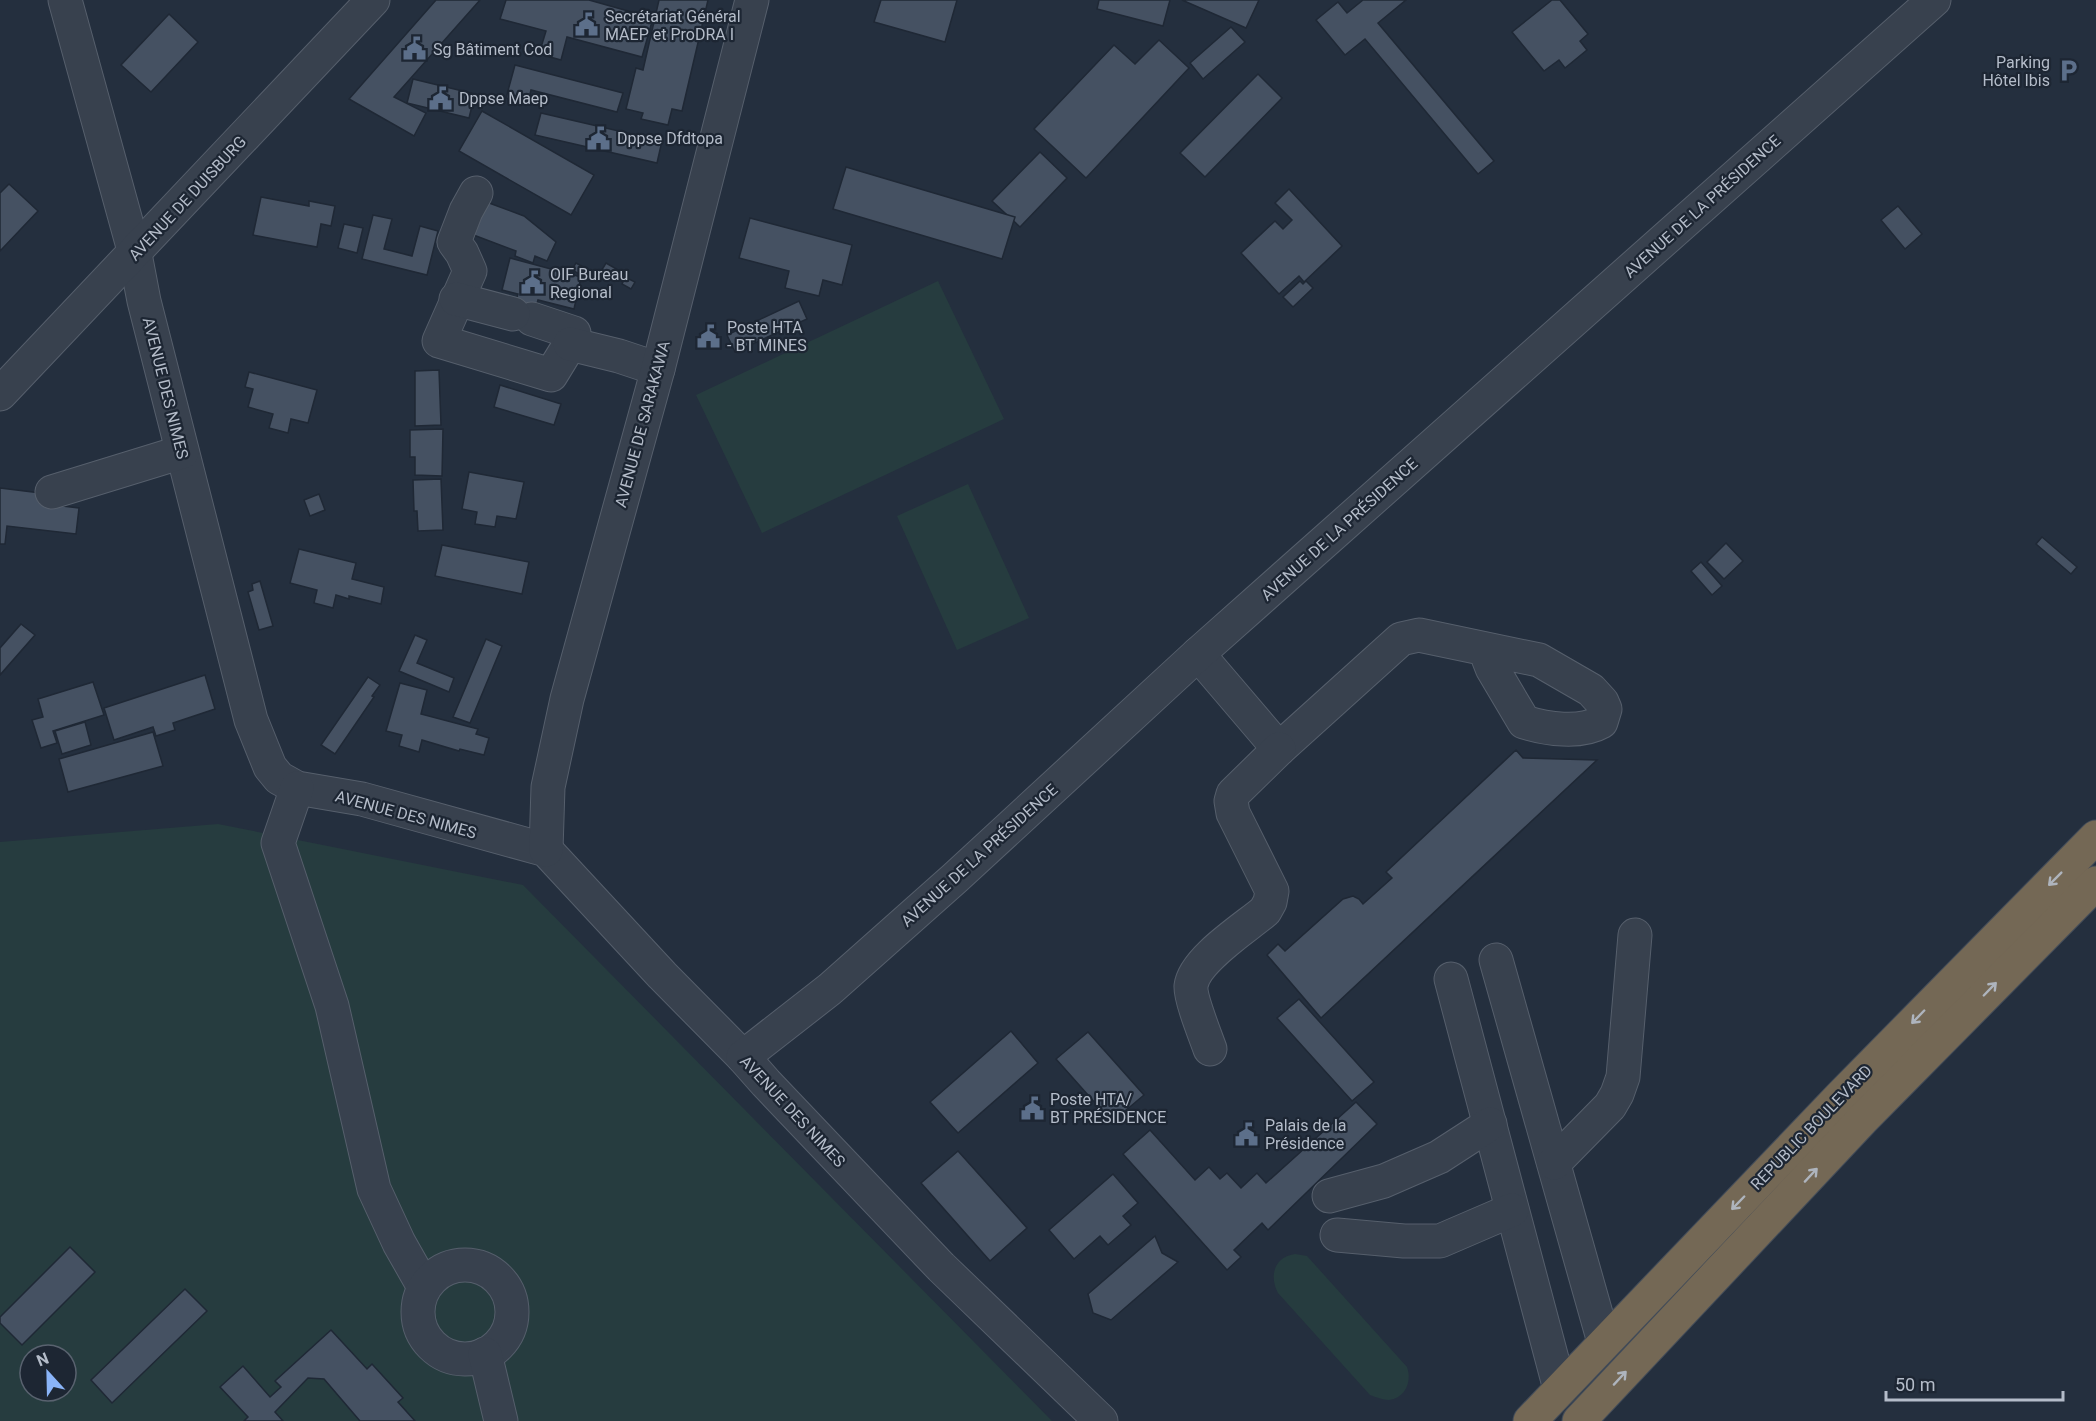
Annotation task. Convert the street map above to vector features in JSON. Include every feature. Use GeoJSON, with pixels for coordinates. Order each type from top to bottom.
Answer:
{"type":"FeatureCollection","features":[{"type":"Feature","properties":{"kind":"highway","name":"REPUBLIC BOULEVARD"},"geometry":{"type":"LineString","coordinates":[[1530,1421],[1841,1096],[2096,837]]}},
{"type":"Feature","properties":{"kind":"highway","name":"REPUBLIC BOULEVARD"},"geometry":{"type":"LineString","coordinates":[[1580,1421],[1862,1120],[2096,883]]}},
{"type":"Feature","properties":{"kind":"street","name":"AVENUE DES NIMES"},"geometry":{"type":"LineString","coordinates":[[65,0],[135,254],[144,301],[251,720],[270,767],[279,778],[297,788],[362,799],[546,850],[662,975],[941,1266],[1101,1421]]}},
{"type":"Feature","properties":{"kind":"street","name":"AVENUE DE DUISBURG"},"geometry":{"type":"LineString","coordinates":[[0,394],[373,0]]}},
{"type":"Feature","properties":{"kind":"street","name":"AVENUE DE SARAKAWA"},"geometry":{"type":"LineString","coordinates":[[546,850],[548,787],[567,699],[658,369],[752,0]]}},
{"type":"Feature","properties":{"kind":"street","name":"AVENUE DE LA PRÉSIDENCE"},"geometry":{"type":"LineString","coordinates":[[743,1057],[839,981],[955,878],[1198,654],[1934,0]]}},
{"type":"Feature","properties":{"kind":"street"},"geometry":{"type":"LineString","coordinates":[[456,299],[574,333],[551,375],[440,341],[456,299],[470,272],[462,253],[454,242],[476,193]]}},
{"type":"Feature","properties":{"kind":"street"},"geometry":{"type":"LineString","coordinates":[[570,344],[619,356],[658,369]]}},
{"type":"Feature","properties":{"kind":"street"},"geometry":{"type":"LineString","coordinates":[[52,492],[182,452]]}},
{"type":"Feature","properties":{"kind":"street"},"geometry":{"type":"LineString","coordinates":[[1210,1049],[1191,988],[1194,974],[1204,960],[1264,911],[1270,902],[1272,891],[1233,813],[1231,801],[1233,794],[1279,749],[1401,639],[1419,635],[1485,650]]}},
{"type":"Feature","properties":{"kind":"street"},"geometry":{"type":"LineString","coordinates":[[1198,654],[1279,749]]}},
{"type":"Feature","properties":{"kind":"street"},"geometry":{"type":"LineString","coordinates":[[297,788],[278,843],[332,1006],[374,1189],[399,1243],[424,1287]]}},
{"type":"Feature","properties":{"kind":"street"},"geometry":{"type":"LineString","coordinates":[[1554,1163],[1610,1106],[1617,1095],[1623,1077],[1635,935]]}},
{"type":"Feature","properties":{"kind":"street"},"geometry":{"type":"LineString","coordinates":[[1496,960],[1604,1342]]}},
{"type":"Feature","properties":{"kind":"street"},"geometry":{"type":"LineString","coordinates":[[1451,979],[1560,1389]]}},
{"type":"Feature","properties":{"kind":"street"},"geometry":{"type":"LineString","coordinates":[[1329,1196],[1384,1181],[1428,1162],[1490,1124]]}},
{"type":"Feature","properties":{"kind":"street"},"geometry":{"type":"LineString","coordinates":[[1337,1234],[1404,1241],[1440,1241],[1512,1210]]}},
{"type":"Feature","properties":{"kind":"street"},"geometry":{"type":"LineString","coordinates":[[457,1265],[484,1268],[504,1285],[510,1298],[511,1324],[497,1347],[485,1354],[472,1359],[446,1356],[425,1338],[419,1326],[417,1313],[424,1287],[439,1273],[457,1265]]}},
{"type":"Feature","properties":{"kind":"street"},"geometry":{"type":"LineString","coordinates":[[485,1354],[501,1421]]}},
{"type":"Feature","properties":{"kind":"green space"},"geometry":{"type":"Polygon","coordinates":[[[938,281],[1004,419],[762,533],[696,395],[938,281]]]}},
{"type":"Feature","properties":{"kind":"green space"},"geometry":{"type":"Polygon","coordinates":[[[968,484],[1029,618],[957,650],[897,516],[968,484]]]}},
{"type":"Feature","properties":{"kind":"green space"},"geometry":{"type":"Polygon","coordinates":[[[218,824],[523,885],[1052,1421],[0,1421],[0,842],[218,824]]]}},
{"type":"Feature","properties":{"kind":"green space"},"geometry":{"type":"Polygon","coordinates":[[[1295,1254],[1307,1256],[1407,1367],[1408,1383],[1400,1396],[1389,1400],[1370,1395],[1278,1293],[1274,1280],[1275,1268],[1282,1259],[1295,1254]]]}},
{"type":"Feature","properties":{"kind":"building","name":"Sg Bâtiment Cod"},"geometry":{"type":"Polygon","coordinates":[[[436,0],[480,0],[394,97],[426,113],[414,136],[349,99],[436,0]]]}},
{"type":"Feature","properties":{"kind":"building","name":"Secrétariat Général MAEP et ProDRA I"},"geometry":{"type":"Polygon","coordinates":[[[506,0],[589,0],[653,18],[642,57],[567,37],[561,60],[539,54],[546,31],[500,19],[506,0]]]}},
{"type":"Feature","properties":{"kind":"building"},"geometry":{"type":"Polygon","coordinates":[[[659,0],[708,0],[682,111],[672,109],[668,125],[641,119],[643,113],[626,109],[636,68],[643,70],[659,0]]]}},
{"type":"Feature","properties":{"kind":"building"},"geometry":{"type":"Polygon","coordinates":[[[881,0],[957,0],[945,42],[874,22],[881,0]]]}},
{"type":"Feature","properties":{"kind":"building"},"geometry":{"type":"Polygon","coordinates":[[[1099,0],[1170,0],[1163,26],[1097,9],[1099,0]]]}},
{"type":"Feature","properties":{"kind":"building"},"geometry":{"type":"Polygon","coordinates":[[[1182,0],[1259,0],[1246,28],[1182,0]]]}},
{"type":"Feature","properties":{"kind":"building"},"geometry":{"type":"Polygon","coordinates":[[[1363,0],[1406,0],[1378,23],[1494,161],[1478,174],[1365,39],[1345,55],[1316,20],[1338,2],[1347,13],[1363,0]]]}},
{"type":"Feature","properties":{"kind":"building"},"geometry":{"type":"Polygon","coordinates":[[[1552,0],[1560,0],[1588,34],[1580,41],[1587,50],[1565,68],[1559,60],[1544,71],[1512,32],[1552,0]]]}},
{"type":"Feature","properties":{"kind":"building"},"geometry":{"type":"Polygon","coordinates":[[[169,14],[198,42],[151,92],[121,65],[169,14]]]}},
{"type":"Feature","properties":{"kind":"building"},"geometry":{"type":"Polygon","coordinates":[[[1231,27],[1245,42],[1203,79],[1190,63],[1231,27]]]}},
{"type":"Feature","properties":{"kind":"building"},"geometry":{"type":"Polygon","coordinates":[[[1159,40],[1189,68],[1086,178],[1034,129],[1114,45],[1135,64],[1159,40]]]}},
{"type":"Feature","properties":{"kind":"building"},"geometry":{"type":"Polygon","coordinates":[[[515,65],[623,93],[617,112],[531,90],[528,103],[506,98],[515,65]]]}},
{"type":"Feature","properties":{"kind":"building"},"geometry":{"type":"Polygon","coordinates":[[[1258,74],[1282,98],[1205,177],[1180,153],[1258,74]]]}},
{"type":"Feature","properties":{"kind":"building","name":"Dppse Maep"},"geometry":{"type":"Polygon","coordinates":[[[413,79],[475,94],[469,118],[407,103],[413,79]]]}},
{"type":"Feature","properties":{"kind":"building"},"geometry":{"type":"Polygon","coordinates":[[[482,111],[594,175],[571,215],[459,151],[482,111]]]}},
{"type":"Feature","properties":{"kind":"building","name":"Dppse Dfdtopa"},"geometry":{"type":"Polygon","coordinates":[[[541,113],[662,141],[657,163],[535,135],[541,113]]]}},
{"type":"Feature","properties":{"kind":"building"},"geometry":{"type":"Polygon","coordinates":[[[1040,152],[1067,178],[1020,227],[992,201],[1040,152]]]}},
{"type":"Feature","properties":{"kind":"building"},"geometry":{"type":"Polygon","coordinates":[[[846,167],[1015,217],[1002,259],[833,209],[846,167]]]}},
{"type":"Feature","properties":{"kind":"building"},"geometry":{"type":"Polygon","coordinates":[[[9,184],[38,211],[0,251],[0,193],[9,184]]]}},
{"type":"Feature","properties":{"kind":"building"},"geometry":{"type":"Polygon","coordinates":[[[1289,189],[1342,246],[1304,282],[1299,276],[1279,294],[1241,253],[1275,221],[1283,229],[1292,220],[1275,203],[1289,189]]]}},
{"type":"Feature","properties":{"kind":"building"},"geometry":{"type":"Polygon","coordinates":[[[261,197],[309,206],[309,201],[335,206],[331,226],[321,224],[317,247],[253,235],[261,197]]]}},
{"type":"Feature","properties":{"kind":"building"},"geometry":{"type":"Polygon","coordinates":[[[481,200],[524,216],[556,242],[547,261],[535,256],[533,263],[515,256],[516,251],[463,231],[481,200]]]}},
{"type":"Feature","properties":{"kind":"building"},"geometry":{"type":"Polygon","coordinates":[[[1898,206],[1922,234],[1905,249],[1881,220],[1898,206]]]}},
{"type":"Feature","properties":{"kind":"building"},"geometry":{"type":"Polygon","coordinates":[[[373,215],[392,219],[384,249],[412,256],[420,226],[438,231],[427,275],[362,259],[373,215]]]}},
{"type":"Feature","properties":{"kind":"building"},"geometry":{"type":"Polygon","coordinates":[[[750,218],[852,245],[842,285],[823,280],[819,296],[785,288],[789,271],[739,258],[750,218]]]}},
{"type":"Feature","properties":{"kind":"building"},"geometry":{"type":"Polygon","coordinates":[[[344,224],[363,228],[357,253],[338,248],[344,224]]]}},
{"type":"Feature","properties":{"kind":"building"},"geometry":{"type":"Polygon","coordinates":[[[510,258],[581,277],[574,309],[538,300],[529,332],[509,327],[518,294],[502,290],[510,258]]]}},
{"type":"Feature","properties":{"kind":"building"},"geometry":{"type":"Polygon","coordinates":[[[576,263],[594,273],[590,280],[572,270],[576,263]]]}},
{"type":"Feature","properties":{"kind":"building"},"geometry":{"type":"Polygon","coordinates":[[[606,263],[620,271],[615,281],[600,273],[606,263]]]}},
{"type":"Feature","properties":{"kind":"building"},"geometry":{"type":"Polygon","coordinates":[[[625,277],[635,282],[631,289],[622,284],[625,277]]]}},
{"type":"Feature","properties":{"kind":"building"},"geometry":{"type":"Polygon","coordinates":[[[1300,281],[1303,284],[1306,281],[1313,288],[1293,307],[1283,297],[1300,281]]]}},
{"type":"Feature","properties":{"kind":"building"},"geometry":{"type":"Polygon","coordinates":[[[799,301],[807,319],[735,352],[727,335],[799,301]]]}},
{"type":"Feature","properties":{"kind":"building"},"geometry":{"type":"Polygon","coordinates":[[[439,370],[441,425],[415,426],[415,371],[439,370]]]}},
{"type":"Feature","properties":{"kind":"building"},"geometry":{"type":"Polygon","coordinates":[[[249,372],[317,390],[308,423],[291,419],[288,433],[269,428],[273,414],[248,407],[253,389],[245,387],[249,372]]]}},
{"type":"Feature","properties":{"kind":"building"},"geometry":{"type":"Polygon","coordinates":[[[500,385],[561,404],[554,425],[494,407],[500,385]]]}},
{"type":"Feature","properties":{"kind":"building"},"geometry":{"type":"Polygon","coordinates":[[[443,429],[442,476],[415,475],[415,457],[410,457],[410,430],[443,429]]]}},
{"type":"Feature","properties":{"kind":"building"},"geometry":{"type":"Polygon","coordinates":[[[469,472],[524,482],[516,519],[497,516],[495,527],[475,524],[477,512],[462,509],[469,472]]]}},
{"type":"Feature","properties":{"kind":"building"},"geometry":{"type":"Polygon","coordinates":[[[441,479],[443,530],[418,531],[417,511],[414,511],[413,480],[441,479]]]}},
{"type":"Feature","properties":{"kind":"building"},"geometry":{"type":"Polygon","coordinates":[[[0,488],[65,496],[63,506],[79,508],[76,534],[7,526],[5,544],[0,544],[0,488]]]}},
{"type":"Feature","properties":{"kind":"building"},"geometry":{"type":"Polygon","coordinates":[[[319,494],[325,510],[310,516],[304,500],[319,494]]]}},
{"type":"Feature","properties":{"kind":"building"},"geometry":{"type":"Polygon","coordinates":[[[2042,537],[2077,567],[2071,574],[2036,544],[2042,537]]]}},
{"type":"Feature","properties":{"kind":"building"},"geometry":{"type":"Polygon","coordinates":[[[1726,543],[1743,561],[1724,579],[1707,562],[1726,543]]]}},
{"type":"Feature","properties":{"kind":"building"},"geometry":{"type":"Polygon","coordinates":[[[442,545],[529,562],[522,594],[435,576],[442,545]]]}},
{"type":"Feature","properties":{"kind":"building"},"geometry":{"type":"Polygon","coordinates":[[[299,549],[356,563],[352,579],[384,587],[381,604],[336,595],[333,608],[314,603],[317,590],[290,583],[299,549]]]}},
{"type":"Feature","properties":{"kind":"building"},"geometry":{"type":"Polygon","coordinates":[[[1701,562],[1722,586],[1712,595],[1691,571],[1701,562]]]}},
{"type":"Feature","properties":{"kind":"building"},"geometry":{"type":"Polygon","coordinates":[[[260,581],[273,626],[259,630],[248,592],[253,590],[252,584],[260,581]]]}},
{"type":"Feature","properties":{"kind":"building"},"geometry":{"type":"Polygon","coordinates":[[[21,624],[35,635],[0,675],[0,648],[21,624]]]}},
{"type":"Feature","properties":{"kind":"building"},"geometry":{"type":"Polygon","coordinates":[[[415,635],[427,640],[417,663],[454,678],[449,692],[399,671],[415,635]]]}},
{"type":"Feature","properties":{"kind":"building"},"geometry":{"type":"Polygon","coordinates":[[[486,639],[502,646],[470,723],[453,717],[486,639]]]}},
{"type":"Feature","properties":{"kind":"building"},"geometry":{"type":"Polygon","coordinates":[[[205,675],[215,709],[173,723],[175,730],[156,736],[153,727],[114,740],[104,708],[205,675]]]}},
{"type":"Feature","properties":{"kind":"building"},"geometry":{"type":"Polygon","coordinates":[[[368,677],[380,685],[335,754],[321,745],[368,677]]]}},
{"type":"Feature","properties":{"kind":"building"},"geometry":{"type":"Polygon","coordinates":[[[93,682],[104,715],[53,731],[57,743],[41,748],[32,720],[43,717],[38,699],[93,682]]]}},
{"type":"Feature","properties":{"kind":"building"},"geometry":{"type":"Polygon","coordinates":[[[400,683],[427,690],[421,714],[478,729],[476,734],[489,738],[484,755],[460,749],[459,751],[422,740],[419,752],[399,746],[402,735],[386,731],[400,683]]]}},
{"type":"Feature","properties":{"kind":"building"},"geometry":{"type":"Polygon","coordinates":[[[85,722],[91,745],[62,754],[55,731],[85,722]]]}},
{"type":"Feature","properties":{"kind":"building"},"geometry":{"type":"Polygon","coordinates":[[[153,732],[163,766],[68,792],[59,759],[153,732]]]}},
{"type":"Feature","properties":{"kind":"building"},"geometry":{"type":"Polygon","coordinates":[[[1516,750],[1523,758],[1597,760],[1321,1018],[1267,955],[1278,944],[1285,951],[1343,899],[1353,896],[1363,904],[1392,878],[1386,872],[1516,750]]]}},
{"type":"Feature","properties":{"kind":"building"},"geometry":{"type":"Polygon","coordinates":[[[1299,999],[1374,1082],[1352,1101],[1277,1018],[1299,999]]]}},
{"type":"Feature","properties":{"kind":"building"},"geometry":{"type":"Polygon","coordinates":[[[1011,1031],[1038,1063],[958,1133],[930,1102],[1011,1031]]]}},
{"type":"Feature","properties":{"kind":"building"},"geometry":{"type":"Polygon","coordinates":[[[1088,1032],[1144,1095],[1112,1122],[1056,1059],[1088,1032]]]}},
{"type":"Feature","properties":{"kind":"building"},"geometry":{"type":"Polygon","coordinates":[[[1356,1102],[1377,1124],[1268,1230],[1262,1223],[1234,1250],[1241,1257],[1227,1270],[1123,1154],[1150,1130],[1195,1180],[1209,1167],[1220,1179],[1227,1173],[1241,1188],[1257,1173],[1266,1183],[1356,1102]]]}},
{"type":"Feature","properties":{"kind":"building"},"geometry":{"type":"Polygon","coordinates":[[[958,1151],[1027,1228],[990,1261],[921,1183],[958,1151]]]}},
{"type":"Feature","properties":{"kind":"building"},"geometry":{"type":"Polygon","coordinates":[[[1113,1174],[1138,1203],[1123,1216],[1131,1225],[1108,1245],[1100,1236],[1074,1259],[1049,1230],[1113,1174]]]}},
{"type":"Feature","properties":{"kind":"building"},"geometry":{"type":"Polygon","coordinates":[[[1155,1236],[1162,1253],[1178,1262],[1111,1320],[1093,1313],[1088,1294],[1155,1236]]]}},
{"type":"Feature","properties":{"kind":"building"},"geometry":{"type":"Polygon","coordinates":[[[70,1247],[95,1272],[24,1343],[20,1343],[0,1323],[0,1317],[70,1247]]]}},
{"type":"Feature","properties":{"kind":"building"},"geometry":{"type":"Polygon","coordinates":[[[185,1289],[207,1311],[112,1403],[91,1380],[185,1289]]]}},
{"type":"Feature","properties":{"kind":"building"},"geometry":{"type":"Polygon","coordinates":[[[331,1330],[367,1369],[372,1364],[403,1398],[398,1402],[415,1421],[360,1421],[324,1379],[308,1378],[275,1412],[283,1421],[244,1421],[248,1417],[220,1387],[243,1366],[270,1397],[281,1387],[275,1381],[331,1330]]]}},
{"type":"Feature","properties":{"kind":"place","name":"Secrétariat Général MAEP et ProDRA I"},"geometry":{"type":"Point","coordinates":[587,25]}},
{"type":"Feature","properties":{"kind":"place","name":"Sg Bâtiment Cod"},"geometry":{"type":"Point","coordinates":[415,49]}},
{"type":"Feature","properties":{"kind":"place","name":"Parking Hôtel Ibis"},"geometry":{"type":"Point","coordinates":[2068,71]}},
{"type":"Feature","properties":{"kind":"place","name":"Dppse Maep"},"geometry":{"type":"Point","coordinates":[441,98]}},
{"type":"Feature","properties":{"kind":"place","name":"Dppse Dfdtopa"},"geometry":{"type":"Point","coordinates":[599,138]}},
{"type":"Feature","properties":{"kind":"place","name":"OIF Bureau Regional"},"geometry":{"type":"Point","coordinates":[532,283]}},
{"type":"Feature","properties":{"kind":"place","name":"Poste HTA - BT MINES"},"geometry":{"type":"Point","coordinates":[709,336]}},
{"type":"Feature","properties":{"kind":"place","name":"Poste HTA/ BT PRÉSIDENCE"},"geometry":{"type":"Point","coordinates":[1032,1108]}},
{"type":"Feature","properties":{"kind":"place","name":"Palais de la Présidence"},"geometry":{"type":"Point","coordinates":[1247,1134]}}]}
